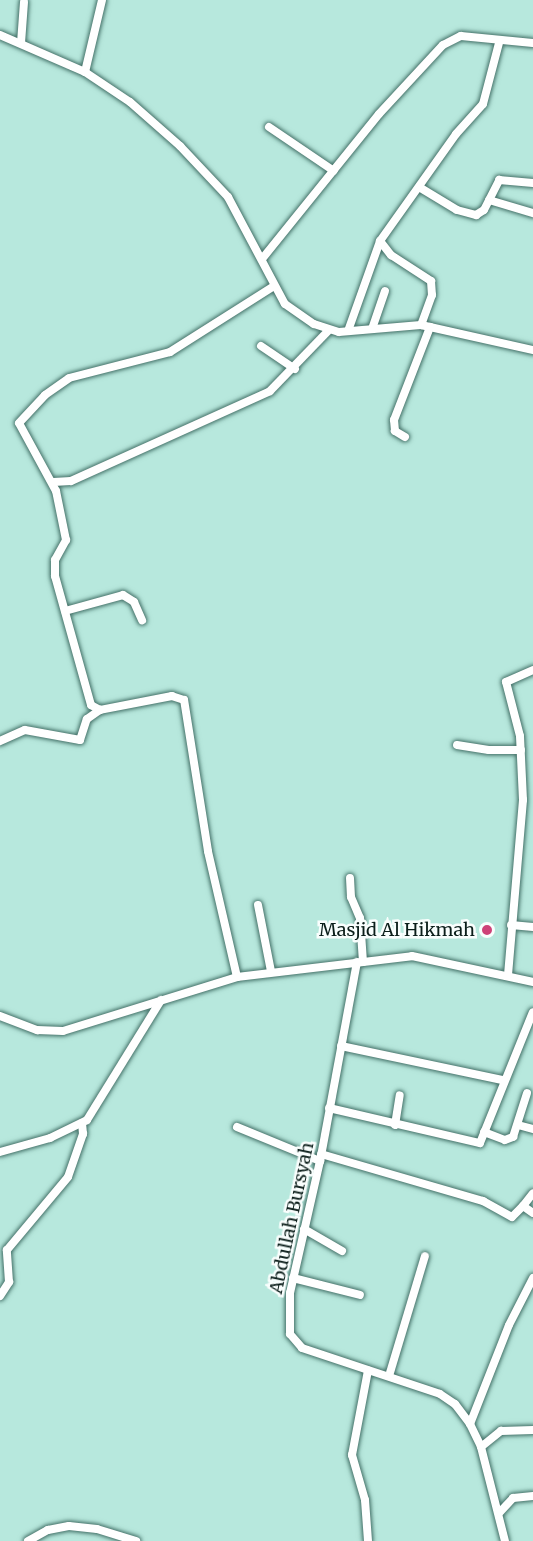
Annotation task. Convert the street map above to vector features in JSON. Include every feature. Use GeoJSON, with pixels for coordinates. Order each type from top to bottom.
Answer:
{"type":"FeatureCollection","features":[{"type":"Feature","properties":{"kind":"street"},"geometry":{"type":"LineString","coordinates":[[85,72],[102,0]]}},
{"type":"Feature","properties":{"kind":"street"},"geometry":{"type":"LineString","coordinates":[[21,42],[24,2]]}},
{"type":"Feature","properties":{"kind":"street"},"geometry":{"type":"LineString","coordinates":[[0,35],[21,42],[85,72],[146,115],[212,178],[228,197],[274,286],[289,308],[328,331],[348,332],[421,325],[533,350]]}},
{"type":"Feature","properties":{"kind":"street"},"geometry":{"type":"LineString","coordinates":[[262,259],[379,114],[443,45],[464,36],[499,43],[533,43]]}},
{"type":"Feature","properties":{"kind":"street"},"geometry":{"type":"LineString","coordinates":[[348,332],[380,241],[483,105],[499,43]]}},
{"type":"Feature","properties":{"kind":"street"},"geometry":{"type":"LineString","coordinates":[[269,127],[334,171]]}},
{"type":"Feature","properties":{"kind":"street"},"geometry":{"type":"LineString","coordinates":[[419,187],[471,215],[482,212],[500,180],[533,183]]}},
{"type":"Feature","properties":{"kind":"street"},"geometry":{"type":"LineString","coordinates":[[489,200],[533,213]]}},
{"type":"Feature","properties":{"kind":"street"},"geometry":{"type":"LineString","coordinates":[[380,241],[391,255],[431,281],[432,295],[421,325]]}},
{"type":"Feature","properties":{"kind":"street"},"geometry":{"type":"LineString","coordinates":[[100,710],[92,707],[87,696],[54,564],[66,540],[53,482],[19,423],[45,395],[84,371],[170,352],[274,286]]}},
{"type":"Feature","properties":{"kind":"street"},"geometry":{"type":"LineString","coordinates":[[372,329],[385,291]]}},
{"type":"Feature","properties":{"kind":"street"},"geometry":{"type":"LineString","coordinates":[[405,437],[394,431],[393,420],[430,327]]}},
{"type":"Feature","properties":{"kind":"street"},"geometry":{"type":"LineString","coordinates":[[53,482],[71,481],[252,401],[296,369],[328,331]]}},
{"type":"Feature","properties":{"kind":"street"},"geometry":{"type":"LineString","coordinates":[[261,346],[296,369]]}},
{"type":"Feature","properties":{"kind":"street"},"geometry":{"type":"LineString","coordinates":[[65,611],[123,595],[134,602],[142,620]]}},
{"type":"Feature","properties":{"kind":"street"},"geometry":{"type":"LineString","coordinates":[[508,975],[522,820],[521,750],[506,682],[533,670]]}},
{"type":"Feature","properties":{"kind":"street"},"geometry":{"type":"LineString","coordinates":[[0,741],[25,729],[80,740],[87,719],[100,710],[172,696],[184,700],[208,850],[237,977]]}},
{"type":"Feature","properties":{"kind":"street"},"geometry":{"type":"LineString","coordinates":[[457,745],[489,750],[521,750]]}},
{"type":"Feature","properties":{"kind":"street","name":"Abdullah Bursyah"},"geometry":{"type":"LineString","coordinates":[[350,878],[351,897],[360,918],[360,962],[341,1046],[321,1157],[293,1278],[289,1317],[295,1342],[447,1398],[470,1424],[481,1448],[500,1512],[505,1541]]}},
{"type":"Feature","properties":{"kind":"street"},"geometry":{"type":"LineString","coordinates":[[258,904],[271,971]]}},
{"type":"Feature","properties":{"kind":"street"},"geometry":{"type":"LineString","coordinates":[[511,925],[533,927]]}},
{"type":"Feature","properties":{"kind":"street"},"geometry":{"type":"LineString","coordinates":[[0,1016],[28,1028],[57,1032],[237,977],[271,971],[421,956],[533,982]]}},
{"type":"Feature","properties":{"kind":"street"},"geometry":{"type":"LineString","coordinates":[[0,1152],[50,1138],[82,1123],[94,1110],[161,1000]]}},
{"type":"Feature","properties":{"kind":"street"},"geometry":{"type":"LineString","coordinates":[[330,1108],[476,1144],[484,1132],[503,1080],[533,1012]]}},
{"type":"Feature","properties":{"kind":"street"},"geometry":{"type":"LineString","coordinates":[[341,1046],[503,1080]]}},
{"type":"Feature","properties":{"kind":"street"},"geometry":{"type":"LineString","coordinates":[[484,1132],[510,1139],[518,1125],[526,1093]]}},
{"type":"Feature","properties":{"kind":"street"},"geometry":{"type":"LineString","coordinates":[[395,1125],[400,1095]]}},
{"type":"Feature","properties":{"kind":"street"},"geometry":{"type":"LineString","coordinates":[[0,1296],[9,1282],[8,1250],[68,1178],[83,1134],[82,1123]]}},
{"type":"Feature","properties":{"kind":"street"},"geometry":{"type":"LineString","coordinates":[[518,1125],[533,1129]]}},
{"type":"Feature","properties":{"kind":"street"},"geometry":{"type":"LineString","coordinates":[[237,1128],[321,1157],[483,1201],[512,1217],[533,1193]]}},
{"type":"Feature","properties":{"kind":"street"},"geometry":{"type":"LineString","coordinates":[[523,1206],[533,1213]]}},
{"type":"Feature","properties":{"kind":"street"},"geometry":{"type":"LineString","coordinates":[[304,1229],[342,1251]]}},
{"type":"Feature","properties":{"kind":"street"},"geometry":{"type":"LineString","coordinates":[[389,1376],[424,1256]]}},
{"type":"Feature","properties":{"kind":"street"},"geometry":{"type":"LineString","coordinates":[[293,1278],[360,1295]]}},
{"type":"Feature","properties":{"kind":"street"},"geometry":{"type":"LineString","coordinates":[[470,1424],[509,1325],[533,1278]]}},
{"type":"Feature","properties":{"kind":"street"},"geometry":{"type":"LineString","coordinates":[[368,1370],[352,1455],[365,1500],[368,1541]]}},
{"type":"Feature","properties":{"kind":"street"},"geometry":{"type":"LineString","coordinates":[[481,1448],[501,1431],[533,1430]]}},
{"type":"Feature","properties":{"kind":"street"},"geometry":{"type":"LineString","coordinates":[[500,1512],[513,1498],[533,1496]]}},
{"type":"Feature","properties":{"kind":"street"},"geometry":{"type":"LineString","coordinates":[[28,1541],[58,1527],[79,1526],[136,1541]]}},
{"type":"Feature","properties":{"kind":"place","name":"Masjid Al Hikmah"},"geometry":{"type":"Point","coordinates":[487,930]}}]}
